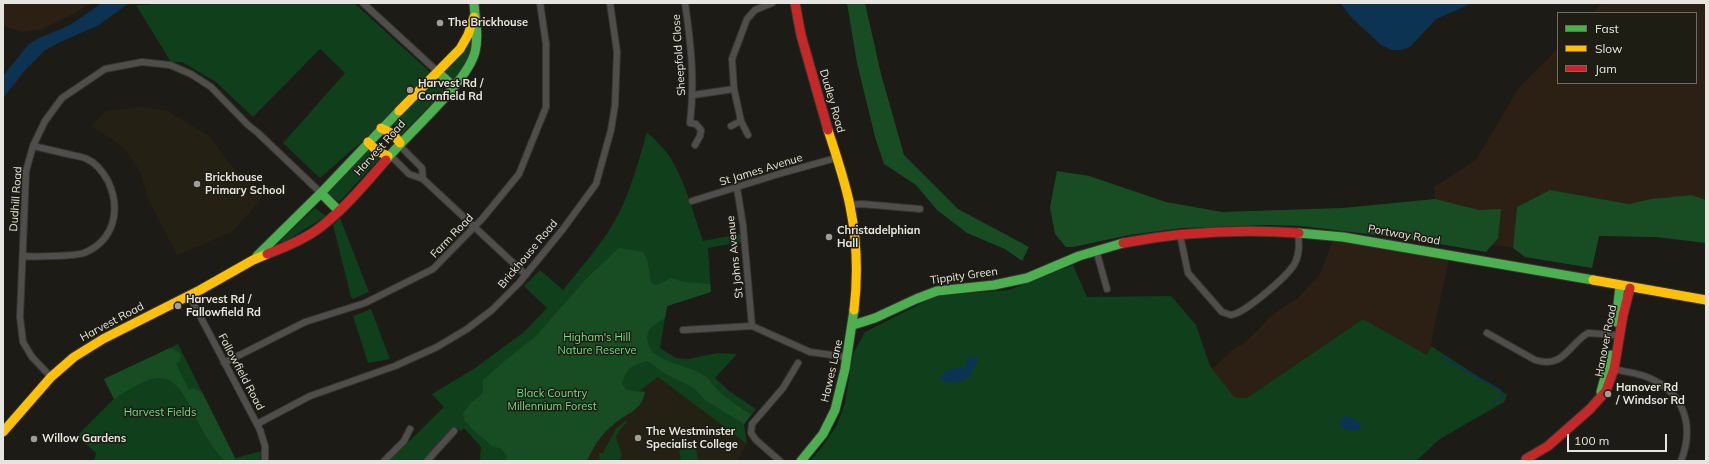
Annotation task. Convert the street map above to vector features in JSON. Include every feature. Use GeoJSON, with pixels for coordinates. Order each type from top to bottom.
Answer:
{"type":"FeatureCollection","features":[{"type":"Feature","properties":{"kind":"street"},"geometry":{"type":"LineString","coordinates":[[363,3],[454,87]]}},
{"type":"Feature","properties":{"kind":"street","name":"Harvest Road"},"geometry":{"type":"LineString","coordinates":[[3,432],[51,378],[74,357],[103,339],[189,296],[253,260],[291,245],[321,226],[339,211],[359,191],[388,156],[454,87],[466,72],[475,53],[477,41],[474,3]]}},
{"type":"Feature","properties":{"kind":"street","name":"Farm Road"},"geometry":{"type":"LineString","coordinates":[[224,363],[305,322],[365,303],[433,269],[475,227],[519,174],[546,107],[546,44],[540,3]]}},
{"type":"Feature","properties":{"kind":"street","name":"Brickhouse Road"},"geometry":{"type":"LineString","coordinates":[[257,424],[310,396],[395,366],[437,347],[467,329],[492,310],[526,275],[564,229],[596,184],[611,130],[615,104],[617,52],[610,3]]}},
{"type":"Feature","properties":{"kind":"street","name":"Sheepfold Close"},"geometry":{"type":"LineString","coordinates":[[685,3],[692,51],[693,95],[690,123],[699,127],[701,134],[695,145]]}},
{"type":"Feature","properties":{"kind":"street"},"geometry":{"type":"LineString","coordinates":[[748,135],[741,121],[734,89],[732,59],[747,20],[755,10],[772,3]]}},
{"type":"Feature","properties":{"kind":"street","name":"Dudley Road"},"geometry":{"type":"LineString","coordinates":[[795,3],[801,36],[850,205],[857,262],[853,325]]}},
{"type":"Feature","properties":{"kind":"street","name":"Harvest Road"},"geometry":{"type":"LineString","coordinates":[[253,260],[321,193],[381,128],[460,49],[468,35],[475,14]]}},
{"type":"Feature","properties":{"kind":"street","name":"Dudhill Road"},"geometry":{"type":"LineString","coordinates":[[51,378],[32,357],[23,342],[20,317],[26,171],[33,146],[45,121],[62,98],[105,69],[142,62],[170,65],[181,69],[211,87],[248,125],[321,193]]}},
{"type":"Feature","properties":{"kind":"street"},"geometry":{"type":"LineString","coordinates":[[693,95],[734,89]]}},
{"type":"Feature","properties":{"kind":"street"},"geometry":{"type":"LineString","coordinates":[[731,126],[741,121]]}},
{"type":"Feature","properties":{"kind":"street"},"geometry":{"type":"LineString","coordinates":[[381,128],[393,134],[403,149],[422,168],[423,179]]}},
{"type":"Feature","properties":{"kind":"street"},"geometry":{"type":"LineString","coordinates":[[368,142],[377,151],[394,159],[409,174],[423,179],[526,275]]}},
{"type":"Feature","properties":{"kind":"street"},"geometry":{"type":"LineString","coordinates":[[23,256],[83,253],[96,246],[105,238],[112,226],[115,210],[114,194],[98,167],[87,159],[33,146]]}},
{"type":"Feature","properties":{"kind":"street","name":"St James Avenue"},"geometry":{"type":"LineString","coordinates":[[692,201],[836,158]]}},
{"type":"Feature","properties":{"kind":"street","name":"St Johns Avenue"},"geometry":{"type":"LineString","coordinates":[[737,188],[743,224],[752,326]]}},
{"type":"Feature","properties":{"kind":"street"},"geometry":{"type":"LineString","coordinates":[[321,193],[339,211]]}},
{"type":"Feature","properties":{"kind":"street"},"geometry":{"type":"LineString","coordinates":[[850,205],[862,204],[920,209]]}},
{"type":"Feature","properties":{"kind":"street","name":"Portway Road"},"geometry":{"type":"LineString","coordinates":[[1056,264],[1096,250],[1128,242],[1180,235],[1243,232],[1298,232],[1342,237],[1706,300]]}},
{"type":"Feature","properties":{"kind":"street"},"geometry":{"type":"LineString","coordinates":[[1180,235],[1188,273],[1222,312],[1231,315],[1249,306],[1288,272],[1298,255],[1298,232]]}},
{"type":"Feature","properties":{"kind":"street"},"geometry":{"type":"LineString","coordinates":[[1096,250],[1107,289]]}},
{"type":"Feature","properties":{"kind":"street","name":"Tippity Green"},"geometry":{"type":"LineString","coordinates":[[853,325],[866,322],[937,290],[1028,278],[1056,264]]}},
{"type":"Feature","properties":{"kind":"street","name":"Hanover Road"},"geometry":{"type":"LineString","coordinates":[[1617,335],[1620,286]]}},
{"type":"Feature","properties":{"kind":"street","name":"Hanover Road"},"geometry":{"type":"LineString","coordinates":[[1524,460],[1548,446],[1590,409],[1606,391],[1617,335],[1630,288]]}},
{"type":"Feature","properties":{"kind":"street","name":"Fallowfield Road"},"geometry":{"type":"LineString","coordinates":[[189,296],[257,424],[265,446],[265,461]]}},
{"type":"Feature","properties":{"kind":"street","name":"Hawes Lane"},"geometry":{"type":"LineString","coordinates":[[801,461],[817,442],[832,418],[837,406],[853,325]]}},
{"type":"Feature","properties":{"kind":"street"},"geometry":{"type":"LineString","coordinates":[[683,330],[752,326],[810,352],[847,357]]}},
{"type":"Feature","properties":{"kind":"street"},"geometry":{"type":"LineString","coordinates":[[1487,333],[1543,363],[1557,361],[1563,357],[1588,333],[1617,335]]}},
{"type":"Feature","properties":{"kind":"street"},"geometry":{"type":"LineString","coordinates":[[780,461],[756,440],[752,433],[752,424],[783,388],[798,363]]}},
{"type":"Feature","properties":{"kind":"street"},"geometry":{"type":"LineString","coordinates":[[1611,368],[1651,379],[1663,386],[1677,400],[1685,419],[1687,429],[1687,440],[1681,461]]}},
{"type":"Feature","properties":{"kind":"street"},"geometry":{"type":"LineString","coordinates":[[384,461],[404,441],[410,429]]}},
{"type":"Feature","properties":{"kind":"street"},"geometry":{"type":"LineString","coordinates":[[430,460],[454,431]]}},
{"type":"Feature","properties":{"kind":"shaded area"},"geometry":{"type":"Polygon","coordinates":[[[3,3],[92,3],[40,30],[22,32],[3,26],[3,3]]]}},
{"type":"Feature","properties":{"kind":"shaded area"},"geometry":{"type":"Polygon","coordinates":[[[1602,3],[1706,3],[1706,200],[1692,195],[1651,199],[1629,204],[1550,190],[1517,207],[1513,248],[1438,237],[1434,187],[1476,160],[1518,89],[1557,49],[1557,84],[1697,84],[1697,12],[1594,12],[1602,3]]]}},
{"type":"Feature","properties":{"kind":"shaded area","name":"Brickhouse Primary School"},"geometry":{"type":"Polygon","coordinates":[[[140,107],[166,110],[209,136],[228,162],[263,197],[232,232],[177,255],[148,199],[140,171],[124,148],[92,126],[106,111],[140,107]]]}},
{"type":"Feature","properties":{"kind":"shaded area"},"geometry":{"type":"Polygon","coordinates":[[[1333,240],[1449,260],[1431,346],[1427,355],[1363,319],[1247,398],[1234,397],[1212,369],[1232,350],[1243,344],[1273,314],[1298,298],[1320,274],[1333,240]]]}},
{"type":"Feature","properties":{"kind":"shaded area"},"geometry":{"type":"Polygon","coordinates":[[[658,377],[747,444],[737,461],[558,461],[580,436],[658,377]]]}},
{"type":"Feature","properties":{"kind":"green space"},"geometry":{"type":"Polygon","coordinates":[[[152,3],[354,3],[431,73],[391,116],[320,178],[283,143],[345,73],[320,49],[253,117],[216,82],[182,62],[171,62],[136,5],[150,5],[152,3]]]}},
{"type":"Feature","properties":{"kind":"green space"},"geometry":{"type":"Polygon","coordinates":[[[847,3],[865,3],[881,74],[904,155],[958,209],[1029,247],[1022,261],[1005,249],[967,233],[937,210],[916,185],[884,164],[875,137],[857,63],[847,3]]]}},
{"type":"Feature","properties":{"kind":"green space"},"geometry":{"type":"Polygon","coordinates":[[[474,25],[473,53],[454,84],[441,72],[474,25]]]}},
{"type":"Feature","properties":{"kind":"green space"},"geometry":{"type":"Polygon","coordinates":[[[434,80],[443,86],[443,92],[401,135],[392,123],[434,80]]]}},
{"type":"Feature","properties":{"kind":"green space","name":"Higham's Hill Nature Reserve"},"geometry":{"type":"Polygon","coordinates":[[[647,132],[665,150],[676,167],[685,188],[703,241],[740,234],[742,242],[708,248],[711,292],[667,306],[660,348],[676,358],[688,359],[717,353],[737,354],[715,378],[729,391],[756,409],[744,424],[747,444],[658,377],[580,436],[558,461],[480,461],[481,447],[464,428],[461,431],[455,429],[452,431],[422,461],[389,461],[444,407],[432,394],[475,368],[524,332],[547,308],[524,286],[540,270],[563,290],[593,253],[607,233],[624,203],[635,173],[647,132]]]}},
{"type":"Feature","properties":{"kind":"green space"},"geometry":{"type":"Polygon","coordinates":[[[367,148],[381,157],[339,202],[328,193],[367,148]]]}},
{"type":"Feature","properties":{"kind":"green space"},"geometry":{"type":"Polygon","coordinates":[[[1057,171],[1089,176],[1166,202],[1222,212],[1343,208],[1435,199],[1479,210],[1501,209],[1498,238],[1486,252],[1410,239],[1301,226],[1270,225],[1182,228],[1129,235],[1073,247],[1066,247],[1055,234],[1050,207],[1057,171]]]}},
{"type":"Feature","properties":{"kind":"green space"},"geometry":{"type":"Polygon","coordinates":[[[1550,190],[1629,204],[1651,199],[1692,195],[1706,200],[1706,243],[1655,237],[1599,236],[1592,268],[1525,257],[1513,248],[1517,207],[1550,190]]]}},
{"type":"Feature","properties":{"kind":"green space"},"geometry":{"type":"Polygon","coordinates":[[[315,208],[326,216],[281,244],[281,240],[315,208]]]}},
{"type":"Feature","properties":{"kind":"green space"},"geometry":{"type":"Polygon","coordinates":[[[340,218],[369,292],[353,299],[351,297],[333,225],[340,218]]]}},
{"type":"Feature","properties":{"kind":"green space","name":"Black Country Millennium Forest"},"geometry":{"type":"Polygon","coordinates":[[[619,248],[643,252],[647,259],[651,283],[657,285],[671,278],[684,282],[710,284],[711,292],[667,306],[665,318],[654,325],[649,331],[647,338],[648,343],[651,350],[664,360],[691,369],[706,377],[730,400],[751,415],[744,424],[705,400],[694,388],[666,374],[647,361],[630,368],[625,374],[622,384],[626,390],[645,392],[640,404],[601,436],[587,461],[505,461],[507,456],[501,449],[491,445],[473,430],[465,421],[463,413],[472,402],[482,394],[483,380],[536,336],[586,279],[619,248]]]}},
{"type":"Feature","properties":{"kind":"green space"},"geometry":{"type":"Polygon","coordinates":[[[1073,265],[1087,297],[1171,296],[1196,325],[1210,366],[1234,397],[1247,398],[1363,319],[1427,355],[1431,346],[1507,395],[1504,402],[1440,439],[1416,461],[810,461],[822,447],[837,425],[845,403],[853,354],[865,332],[936,296],[1009,290],[1073,265]]]}},
{"type":"Feature","properties":{"kind":"green space"},"geometry":{"type":"Polygon","coordinates":[[[371,309],[390,359],[368,363],[353,316],[371,309]]]}},
{"type":"Feature","properties":{"kind":"green space","name":"Harvest Fields"},"geometry":{"type":"Polygon","coordinates":[[[178,344],[235,458],[262,451],[260,461],[94,461],[96,453],[77,436],[114,399],[104,379],[178,344]]]}},
{"type":"Feature","properties":{"kind":"green space"},"geometry":{"type":"Polygon","coordinates":[[[170,348],[177,351],[181,355],[180,361],[176,364],[189,390],[193,388],[202,392],[235,458],[232,461],[226,461],[215,450],[198,423],[186,398],[175,384],[168,380],[161,378],[148,380],[114,399],[104,379],[170,348]]]}},
{"type":"Feature","properties":{"kind":"green space"},"geometry":{"type":"Polygon","coordinates":[[[626,420],[627,422],[621,428],[616,437],[622,456],[619,461],[600,461],[599,453],[603,453],[616,429],[626,420]]]}},
{"type":"Feature","properties":{"kind":"green space"},"geometry":{"type":"Polygon","coordinates":[[[696,447],[698,461],[681,461],[679,450],[696,447]]]}},
{"type":"Feature","properties":{"kind":"water"},"geometry":{"type":"Polygon","coordinates":[[[102,3],[129,3],[99,25],[58,43],[44,51],[26,69],[3,98],[3,76],[29,44],[70,25],[102,3]]]}},
{"type":"Feature","properties":{"kind":"water"},"geometry":{"type":"Polygon","coordinates":[[[1340,3],[1470,3],[1436,19],[1410,47],[1401,50],[1392,50],[1381,45],[1352,18],[1340,3]]]}},
{"type":"Feature","properties":{"kind":"water"},"geometry":{"type":"Polygon","coordinates":[[[970,357],[976,357],[979,360],[972,370],[970,377],[957,383],[942,381],[940,379],[947,371],[965,367],[966,361],[970,357]]]}},
{"type":"Feature","properties":{"kind":"water"},"geometry":{"type":"Polygon","coordinates":[[[1346,416],[1361,423],[1360,430],[1355,431],[1340,427],[1340,420],[1346,416]]]}},
{"type":"Feature","properties":{"kind":"waterway"},"geometry":{"type":"LineString","coordinates":[[1441,357],[1500,390],[1503,396],[1493,403]]}},
{"type":"Feature","properties":{"kind":"traffic: fast"},"geometry":{"type":"LineString","coordinates":[[386,160],[436,108],[461,78],[470,64],[475,52],[477,40],[474,3]]}},
{"type":"Feature","properties":{"kind":"traffic: fast"},"geometry":{"type":"LineString","coordinates":[[438,72],[454,87]]}},
{"type":"Feature","properties":{"kind":"traffic: fast"},"geometry":{"type":"LineString","coordinates":[[257,256],[321,193],[399,111]]}},
{"type":"Feature","properties":{"kind":"traffic: fast"},"geometry":{"type":"LineString","coordinates":[[321,193],[339,211]]}},
{"type":"Feature","properties":{"kind":"traffic: fast"},"geometry":{"type":"LineString","coordinates":[[1299,233],[1343,237],[1593,280]]}},
{"type":"Feature","properties":{"kind":"traffic: fast"},"geometry":{"type":"LineString","coordinates":[[853,325],[875,318],[937,291],[994,285],[1027,278],[1079,256],[1123,243]]}},
{"type":"Feature","properties":{"kind":"traffic: fast"},"geometry":{"type":"LineString","coordinates":[[1616,322],[1620,286]]}},
{"type":"Feature","properties":{"kind":"traffic: fast"},"geometry":{"type":"LineString","coordinates":[[801,461],[823,434],[835,410],[845,369],[854,310]]}},
{"type":"Feature","properties":{"kind":"traffic: fast"},"geometry":{"type":"LineString","coordinates":[[1601,392],[1611,355]]}},
{"type":"Feature","properties":{"kind":"traffic: slow"},"geometry":{"type":"LineString","coordinates":[[399,111],[460,49],[468,35],[474,17]]}},
{"type":"Feature","properties":{"kind":"traffic: slow"},"geometry":{"type":"LineString","coordinates":[[381,128],[393,134],[400,143]]}},
{"type":"Feature","properties":{"kind":"traffic: slow"},"geometry":{"type":"LineString","coordinates":[[828,130],[846,187],[854,232],[856,258],[854,310]]}},
{"type":"Feature","properties":{"kind":"traffic: slow"},"geometry":{"type":"LineString","coordinates":[[368,142],[377,151],[388,156]]}},
{"type":"Feature","properties":{"kind":"traffic: slow"},"geometry":{"type":"LineString","coordinates":[[3,432],[51,377],[74,357],[103,339],[267,254]]}},
{"type":"Feature","properties":{"kind":"traffic: slow"},"geometry":{"type":"LineString","coordinates":[[1593,280],[1706,300]]}},
{"type":"Feature","properties":{"kind":"traffic: jam"},"geometry":{"type":"LineString","coordinates":[[795,3],[801,35],[828,130]]}},
{"type":"Feature","properties":{"kind":"traffic: jam"},"geometry":{"type":"LineString","coordinates":[[267,254],[303,239],[316,231],[348,203],[386,160]]}},
{"type":"Feature","properties":{"kind":"traffic: jam"},"geometry":{"type":"LineString","coordinates":[[1123,243],[1167,236],[1211,232],[1255,231],[1299,233]]}},
{"type":"Feature","properties":{"kind":"traffic: jam"},"geometry":{"type":"LineString","coordinates":[[1526,459],[1548,446],[1590,409],[1606,391],[1614,369],[1623,315],[1630,288]]}},
{"type":"Feature","properties":{"kind":"place","name":"The Brickhouse"},"geometry":{"type":"Point","coordinates":[440,23]}},
{"type":"Feature","properties":{"kind":"place","name":"Harvest Rd / Cornfield Rd"},"geometry":{"type":"Point","coordinates":[410,90]}},
{"type":"Feature","properties":{"kind":"place","name":"Brickhouse Primary School"},"geometry":{"type":"Point","coordinates":[197,184]}},
{"type":"Feature","properties":{"kind":"place","name":"Christadelphian Hall"},"geometry":{"type":"Point","coordinates":[829,237]}},
{"type":"Feature","properties":{"kind":"place","name":"Harvest Rd / Fallowfield Rd"},"geometry":{"type":"Point","coordinates":[178,306]}},
{"type":"Feature","properties":{"kind":"place","name":"Hanover Rd / Windsor Rd"},"geometry":{"type":"Point","coordinates":[1608,394]}},
{"type":"Feature","properties":{"kind":"place","name":"The Westminster Specialist College"},"geometry":{"type":"Point","coordinates":[638,438]}},
{"type":"Feature","properties":{"kind":"place","name":"Willow Gardens"},"geometry":{"type":"Point","coordinates":[34,439]}}]}
